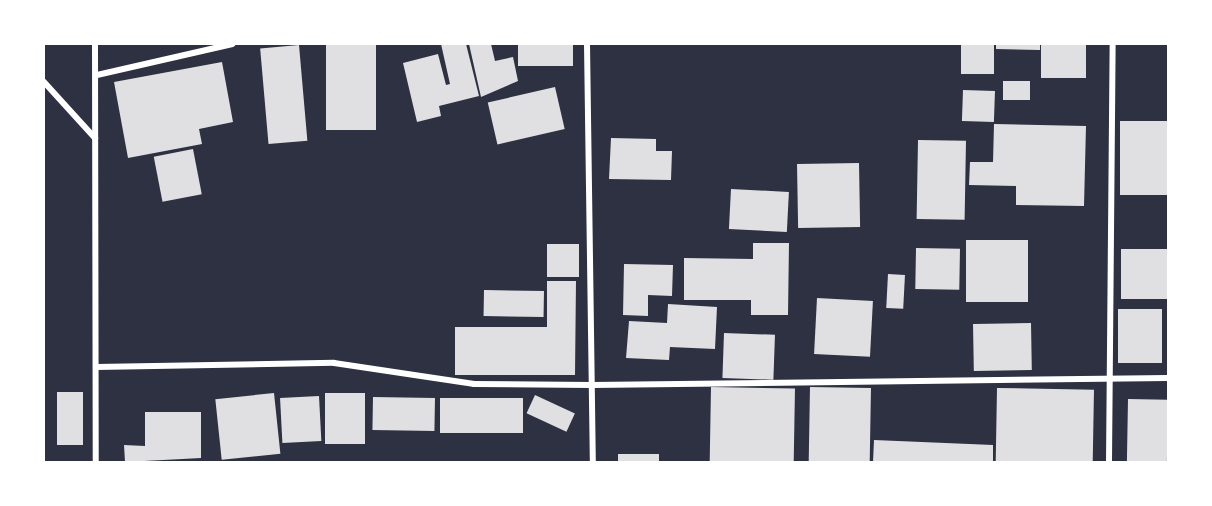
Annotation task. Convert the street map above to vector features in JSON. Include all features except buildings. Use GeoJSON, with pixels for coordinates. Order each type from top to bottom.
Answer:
{"type":"FeatureCollection","features":[{"type":"Feature","properties":{"kind":"street"},"geometry":{"type":"LineString","coordinates":[[95,44],[97,75],[95,138],[96,462]]}},
{"type":"Feature","properties":{"kind":"street"},"geometry":{"type":"LineString","coordinates":[[97,75],[232,44]]}},
{"type":"Feature","properties":{"kind":"street"},"geometry":{"type":"LineString","coordinates":[[587,44],[593,462]]}},
{"type":"Feature","properties":{"kind":"street"},"geometry":{"type":"LineString","coordinates":[[1109,462],[1113,44]]}},
{"type":"Feature","properties":{"kind":"street"},"geometry":{"type":"LineString","coordinates":[[44,82],[95,138]]}},
{"type":"Feature","properties":{"kind":"street"},"geometry":{"type":"LineString","coordinates":[[96,367],[334,363],[474,384],[592,385],[1168,378]]}}]}
